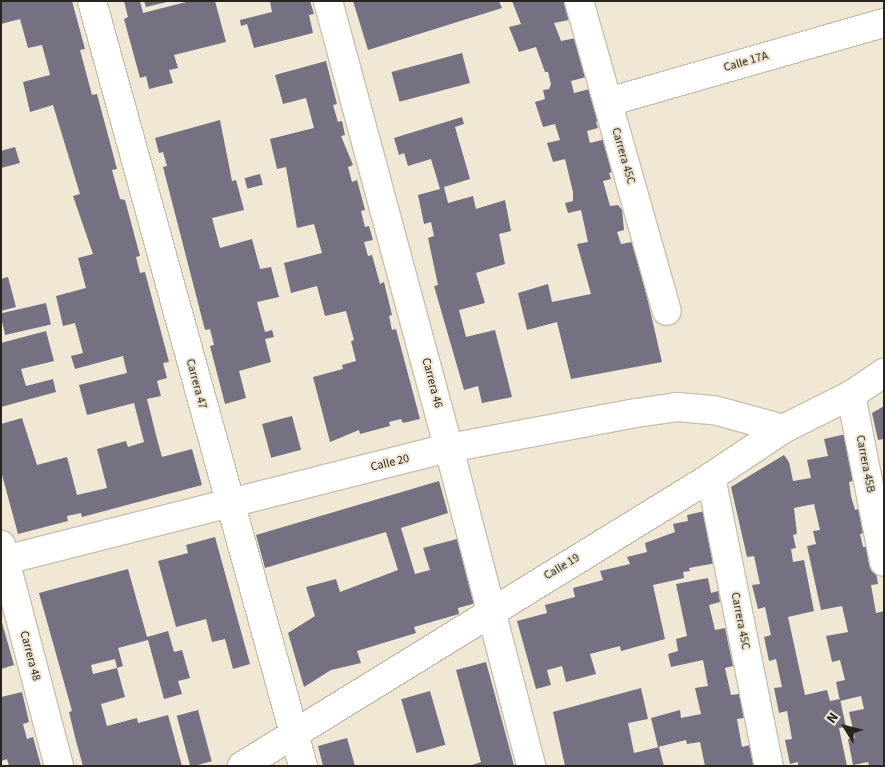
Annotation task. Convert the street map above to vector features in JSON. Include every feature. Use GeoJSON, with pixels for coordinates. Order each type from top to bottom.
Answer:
{"type":"FeatureCollection","features":[{"type":"Feature","properties":{"kind":"street","name":"Carrera 47"},"geometry":{"type":"LineString","coordinates":[[92,1],[229,504],[303,766]]}},
{"type":"Feature","properties":{"kind":"street","name":"Carrera 46"},"geometry":{"type":"LineString","coordinates":[[328,1],[449,448],[531,766]]}},
{"type":"Feature","properties":{"kind":"street","name":"Carrera 45C"},"geometry":{"type":"LineString","coordinates":[[579,1],[667,311]]}},
{"type":"Feature","properties":{"kind":"street","name":"Calle 17A"},"geometry":{"type":"LineString","coordinates":[[608,102],[884,23]]}},
{"type":"Feature","properties":{"kind":"street","name":"Calle 19"},"geometry":{"type":"LineString","coordinates":[[242,766],[490,611],[711,477],[783,429],[851,395],[884,373]]}},
{"type":"Feature","properties":{"kind":"street","name":"Carrera 45B"},"geometry":{"type":"LineString","coordinates":[[851,395],[884,562]]}},
{"type":"Feature","properties":{"kind":"street","name":"Calle 20"},"geometry":{"type":"LineString","coordinates":[[2,555],[229,504],[449,448],[677,407],[714,410],[783,429]]}},
{"type":"Feature","properties":{"kind":"street","name":"Carrera 45C"},"geometry":{"type":"LineString","coordinates":[[711,477],[769,766]]}},
{"type":"Feature","properties":{"kind":"street","name":"Carrera 48"},"geometry":{"type":"LineString","coordinates":[[2,555],[58,766]]}},
{"type":"Feature","properties":{"kind":"building"},"geometry":{"type":"Polygon","coordinates":[[[1,1],[72,1],[85,49],[80,50],[92,95],[97,94],[117,169],[112,170],[120,199],[125,200],[140,256],[136,257],[140,273],[145,272],[169,362],[163,363],[167,378],[157,381],[161,396],[147,399],[157,439],[162,457],[192,449],[202,485],[82,517],[81,513],[67,516],[68,521],[18,534],[1,471],[1,424],[22,418],[37,465],[67,457],[77,495],[107,488],[97,449],[126,441],[128,447],[144,442],[134,403],[87,415],[79,385],[127,373],[123,356],[75,369],[71,356],[83,353],[75,323],[63,326],[56,296],[86,288],[78,258],[93,254],[73,196],[80,194],[53,105],[30,112],[23,82],[50,75],[42,45],[28,48],[20,19],[1,24],[1,1]]]}},
{"type":"Feature","properties":{"kind":"building"},"geometry":{"type":"Polygon","coordinates":[[[124,1],[140,1],[143,13],[190,1],[215,1],[226,42],[174,55],[178,68],[169,70],[173,83],[149,89],[146,76],[140,78],[124,19],[128,17],[124,1]]]}},
{"type":"Feature","properties":{"kind":"building"},"geometry":{"type":"Polygon","coordinates":[[[144,1],[167,1],[167,2],[146,7],[144,1]]]}},
{"type":"Feature","properties":{"kind":"building"},"geometry":{"type":"Polygon","coordinates":[[[270,1],[310,1],[314,14],[309,15],[313,33],[254,48],[247,24],[241,26],[240,20],[272,12],[270,1]]]}},
{"type":"Feature","properties":{"kind":"building"},"geometry":{"type":"Polygon","coordinates":[[[353,1],[499,1],[502,8],[368,50],[353,1]]]}},
{"type":"Feature","properties":{"kind":"building"},"geometry":{"type":"Polygon","coordinates":[[[512,1],[564,1],[569,20],[554,23],[561,41],[581,37],[586,77],[571,81],[574,93],[594,88],[599,121],[596,122],[598,128],[587,131],[590,143],[606,139],[612,172],[609,173],[611,179],[603,181],[610,206],[618,205],[622,210],[624,230],[617,232],[621,244],[632,242],[640,267],[662,362],[571,379],[557,322],[527,330],[518,293],[548,284],[552,302],[591,294],[577,244],[588,242],[581,210],[568,213],[565,203],[573,201],[573,192],[565,159],[553,162],[547,143],[560,140],[555,124],[543,127],[535,102],[545,99],[543,90],[549,89],[551,84],[548,72],[545,72],[536,47],[519,52],[509,27],[521,24],[512,1]]]}},
{"type":"Feature","properties":{"kind":"building"},"geometry":{"type":"Polygon","coordinates":[[[462,53],[470,83],[400,102],[391,72],[462,53]]]}},
{"type":"Feature","properties":{"kind":"building"},"geometry":{"type":"Polygon","coordinates":[[[326,61],[337,104],[333,105],[338,122],[342,121],[345,135],[341,136],[353,165],[348,167],[352,182],[357,180],[365,210],[361,211],[365,227],[369,226],[373,240],[364,242],[368,256],[372,255],[380,284],[384,282],[392,315],[389,316],[392,330],[396,329],[420,419],[403,423],[401,419],[389,422],[390,426],[360,434],[359,430],[330,442],[313,377],[343,369],[342,365],[356,361],[351,341],[354,340],[346,311],[325,316],[317,286],[291,293],[284,263],[322,253],[314,224],[297,228],[286,167],[277,169],[270,139],[314,128],[306,98],[283,104],[275,75],[326,61]]]}},
{"type":"Feature","properties":{"kind":"building"},"geometry":{"type":"Polygon","coordinates":[[[462,117],[464,124],[455,127],[470,179],[444,187],[448,203],[473,196],[476,209],[505,200],[511,231],[499,234],[505,264],[476,273],[485,303],[459,310],[466,337],[495,330],[512,397],[482,403],[478,386],[464,390],[434,286],[438,285],[428,238],[434,236],[431,222],[424,224],[418,195],[440,189],[431,159],[408,166],[404,153],[399,155],[394,138],[462,117]]]}},
{"type":"Feature","properties":{"kind":"building"},"geometry":{"type":"Polygon","coordinates":[[[220,120],[232,181],[236,180],[244,210],[212,218],[220,248],[252,239],[260,269],[271,267],[279,297],[257,302],[265,332],[272,330],[274,337],[265,339],[271,362],[239,371],[246,398],[225,404],[210,346],[214,345],[210,329],[205,330],[163,167],[167,166],[163,152],[159,153],[155,138],[220,120]]]}},
{"type":"Feature","properties":{"kind":"building"},"geometry":{"type":"Polygon","coordinates":[[[15,147],[20,163],[1,168],[1,151],[15,147]]]}},
{"type":"Feature","properties":{"kind":"building"},"geometry":{"type":"Polygon","coordinates":[[[260,174],[263,185],[247,189],[245,178],[260,174]]]}},
{"type":"Feature","properties":{"kind":"building"},"geometry":{"type":"Polygon","coordinates":[[[8,277],[16,307],[1,311],[1,279],[8,277]]]}},
{"type":"Feature","properties":{"kind":"building"},"geometry":{"type":"Polygon","coordinates":[[[46,303],[51,324],[5,335],[1,313],[46,303]]]}},
{"type":"Feature","properties":{"kind":"building"},"geometry":{"type":"Polygon","coordinates":[[[46,331],[54,361],[21,369],[26,386],[53,379],[56,392],[1,407],[1,343],[46,331]]]}},
{"type":"Feature","properties":{"kind":"building"},"geometry":{"type":"Polygon","coordinates":[[[884,406],[884,439],[878,440],[872,413],[884,406]]]}},
{"type":"Feature","properties":{"kind":"building"},"geometry":{"type":"Polygon","coordinates":[[[292,416],[301,450],[271,458],[262,424],[292,416]]]}},
{"type":"Feature","properties":{"kind":"building"},"geometry":{"type":"Polygon","coordinates":[[[846,434],[856,480],[849,482],[851,496],[855,510],[862,508],[867,532],[860,534],[863,547],[870,546],[876,572],[878,584],[871,585],[876,613],[884,611],[884,766],[869,766],[868,762],[853,765],[848,739],[855,738],[849,712],[864,709],[861,696],[840,701],[846,727],[839,728],[847,766],[798,766],[798,762],[790,764],[785,740],[792,739],[787,711],[779,713],[774,688],[782,687],[776,659],[769,661],[764,637],[771,635],[765,607],[758,609],[752,585],[760,584],[754,556],[747,557],[731,487],[784,455],[789,462],[793,481],[811,478],[807,460],[828,456],[824,439],[846,434]],[[814,504],[794,508],[797,534],[793,535],[796,548],[791,549],[793,562],[804,560],[814,611],[788,617],[805,695],[827,690],[830,701],[840,699],[836,682],[845,680],[840,660],[832,662],[826,636],[848,632],[842,606],[821,610],[807,546],[816,544],[813,531],[820,530],[814,504]]]}},
{"type":"Feature","properties":{"kind":"building"},"geometry":{"type":"Polygon","coordinates":[[[439,481],[448,513],[401,528],[415,574],[430,570],[423,548],[457,539],[476,603],[458,608],[459,614],[414,627],[416,633],[357,651],[361,663],[331,670],[304,687],[288,633],[315,616],[306,587],[336,579],[340,592],[398,570],[386,532],[265,568],[256,535],[439,481]]]}},
{"type":"Feature","properties":{"kind":"building"},"geometry":{"type":"Polygon","coordinates":[[[705,511],[716,563],[689,568],[690,571],[683,572],[684,578],[653,585],[665,639],[621,651],[620,646],[590,654],[596,674],[566,682],[562,666],[547,670],[551,685],[536,689],[517,621],[547,613],[545,605],[575,597],[573,588],[603,580],[600,571],[630,564],[627,557],[647,552],[645,543],[675,532],[673,524],[688,521],[687,515],[705,511]]]}},
{"type":"Feature","properties":{"kind":"building"},"geometry":{"type":"Polygon","coordinates":[[[215,537],[250,664],[233,669],[225,639],[212,642],[206,619],[176,627],[158,561],[188,553],[186,545],[215,537]]]}},
{"type":"Feature","properties":{"kind":"building"},"geometry":{"type":"Polygon","coordinates":[[[128,569],[147,637],[168,631],[174,652],[182,650],[190,678],[178,681],[182,694],[164,699],[148,640],[118,648],[123,666],[117,668],[125,697],[101,704],[107,726],[137,718],[138,723],[168,715],[182,766],[83,766],[69,712],[72,711],[39,593],[128,569]],[[115,659],[91,665],[93,674],[117,668],[115,659]]]}},
{"type":"Feature","properties":{"kind":"building"},"geometry":{"type":"Polygon","coordinates":[[[708,578],[711,593],[718,591],[720,602],[709,605],[715,630],[725,628],[733,666],[725,668],[731,695],[739,694],[744,718],[737,719],[742,747],[750,745],[754,766],[705,766],[700,742],[687,744],[686,740],[658,747],[651,718],[680,710],[681,718],[701,714],[695,688],[708,686],[703,660],[671,667],[668,654],[678,651],[676,639],[687,636],[676,584],[708,578]]]}},
{"type":"Feature","properties":{"kind":"building"},"geometry":{"type":"Polygon","coordinates":[[[1,619],[14,665],[1,669],[1,619]]]}},
{"type":"Feature","properties":{"kind":"building"},"geometry":{"type":"Polygon","coordinates":[[[486,662],[514,766],[469,766],[481,762],[456,670],[486,662]]]}},
{"type":"Feature","properties":{"kind":"building"},"geometry":{"type":"Polygon","coordinates":[[[641,688],[648,719],[628,723],[634,753],[659,747],[664,766],[565,766],[553,712],[641,688]]]}},
{"type":"Feature","properties":{"kind":"building"},"geometry":{"type":"Polygon","coordinates":[[[430,691],[445,745],[417,753],[401,699],[430,691]]]}},
{"type":"Feature","properties":{"kind":"building"},"geometry":{"type":"Polygon","coordinates":[[[22,692],[29,722],[23,724],[27,739],[33,737],[41,766],[9,766],[7,759],[1,761],[1,697],[22,692]]]}},
{"type":"Feature","properties":{"kind":"building"},"geometry":{"type":"Polygon","coordinates":[[[198,710],[212,761],[190,766],[177,716],[198,710]]]}},
{"type":"Feature","properties":{"kind":"building"},"geometry":{"type":"Polygon","coordinates":[[[347,738],[355,766],[323,766],[318,746],[347,738]]]}}]}
